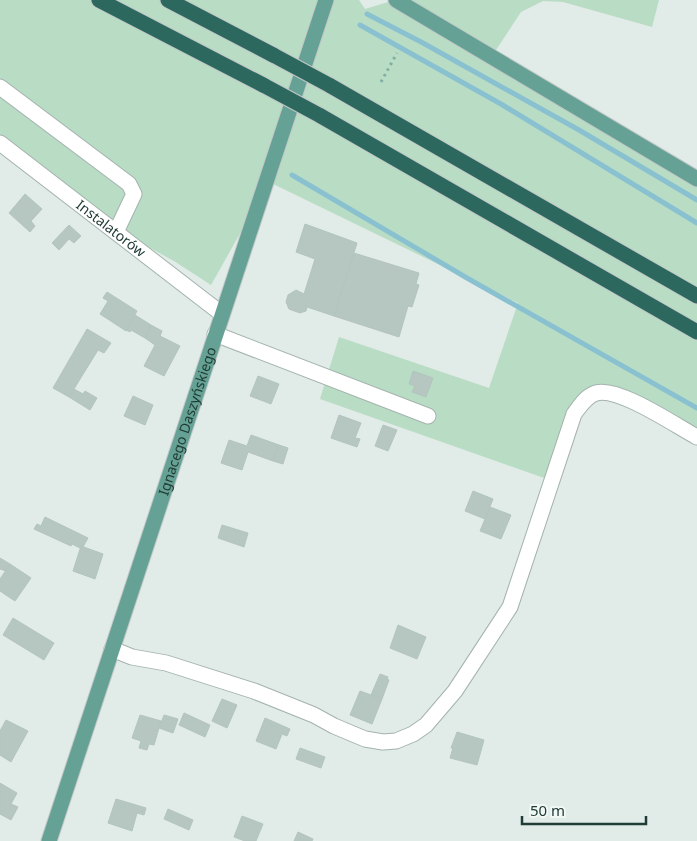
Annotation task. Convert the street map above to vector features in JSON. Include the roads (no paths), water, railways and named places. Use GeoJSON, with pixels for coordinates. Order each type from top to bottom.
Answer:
{"type":"FeatureCollection","features":[{"type":"Feature","properties":{"kind":"highway"},"geometry":{"type":"LineString","coordinates":[[100,0],[319,116],[697,332]]}},
{"type":"Feature","properties":{"kind":"highway"},"geometry":{"type":"LineString","coordinates":[[168,0],[329,85],[697,296]]}},
{"type":"Feature","properties":{"kind":"main road","name":"Ignacego Daszyńskiego"},"geometry":{"type":"LineString","coordinates":[[49,841],[326,0]]}},
{"type":"Feature","properties":{"kind":"main road"},"geometry":{"type":"LineString","coordinates":[[396,0],[697,179]]}},
{"type":"Feature","properties":{"kind":"street"},"geometry":{"type":"LineString","coordinates":[[0,87],[129,184],[134,194],[116,232]]}},
{"type":"Feature","properties":{"kind":"street","name":"Instalatorów"},"geometry":{"type":"LineString","coordinates":[[0,143],[222,314]]}},
{"type":"Feature","properties":{"kind":"street"},"geometry":{"type":"LineString","coordinates":[[215,334],[428,416]]}},
{"type":"Feature","properties":{"kind":"street"},"geometry":{"type":"LineString","coordinates":[[112,649],[132,657],[166,663],[254,691],[314,715],[365,739],[383,742],[396,741],[413,734],[426,725],[464,678],[510,607],[574,414],[588,397],[597,393],[608,392],[624,398],[697,437]]}},
{"type":"Feature","properties":{"kind":"waterway"},"geometry":{"type":"LineString","coordinates":[[367,14],[579,130],[697,200]]}},
{"type":"Feature","properties":{"kind":"waterway"},"geometry":{"type":"LineString","coordinates":[[360,25],[501,104],[697,223]]}},
{"type":"Feature","properties":{"kind":"waterway"},"geometry":{"type":"LineString","coordinates":[[292,175],[467,278],[697,408]]}}]}
